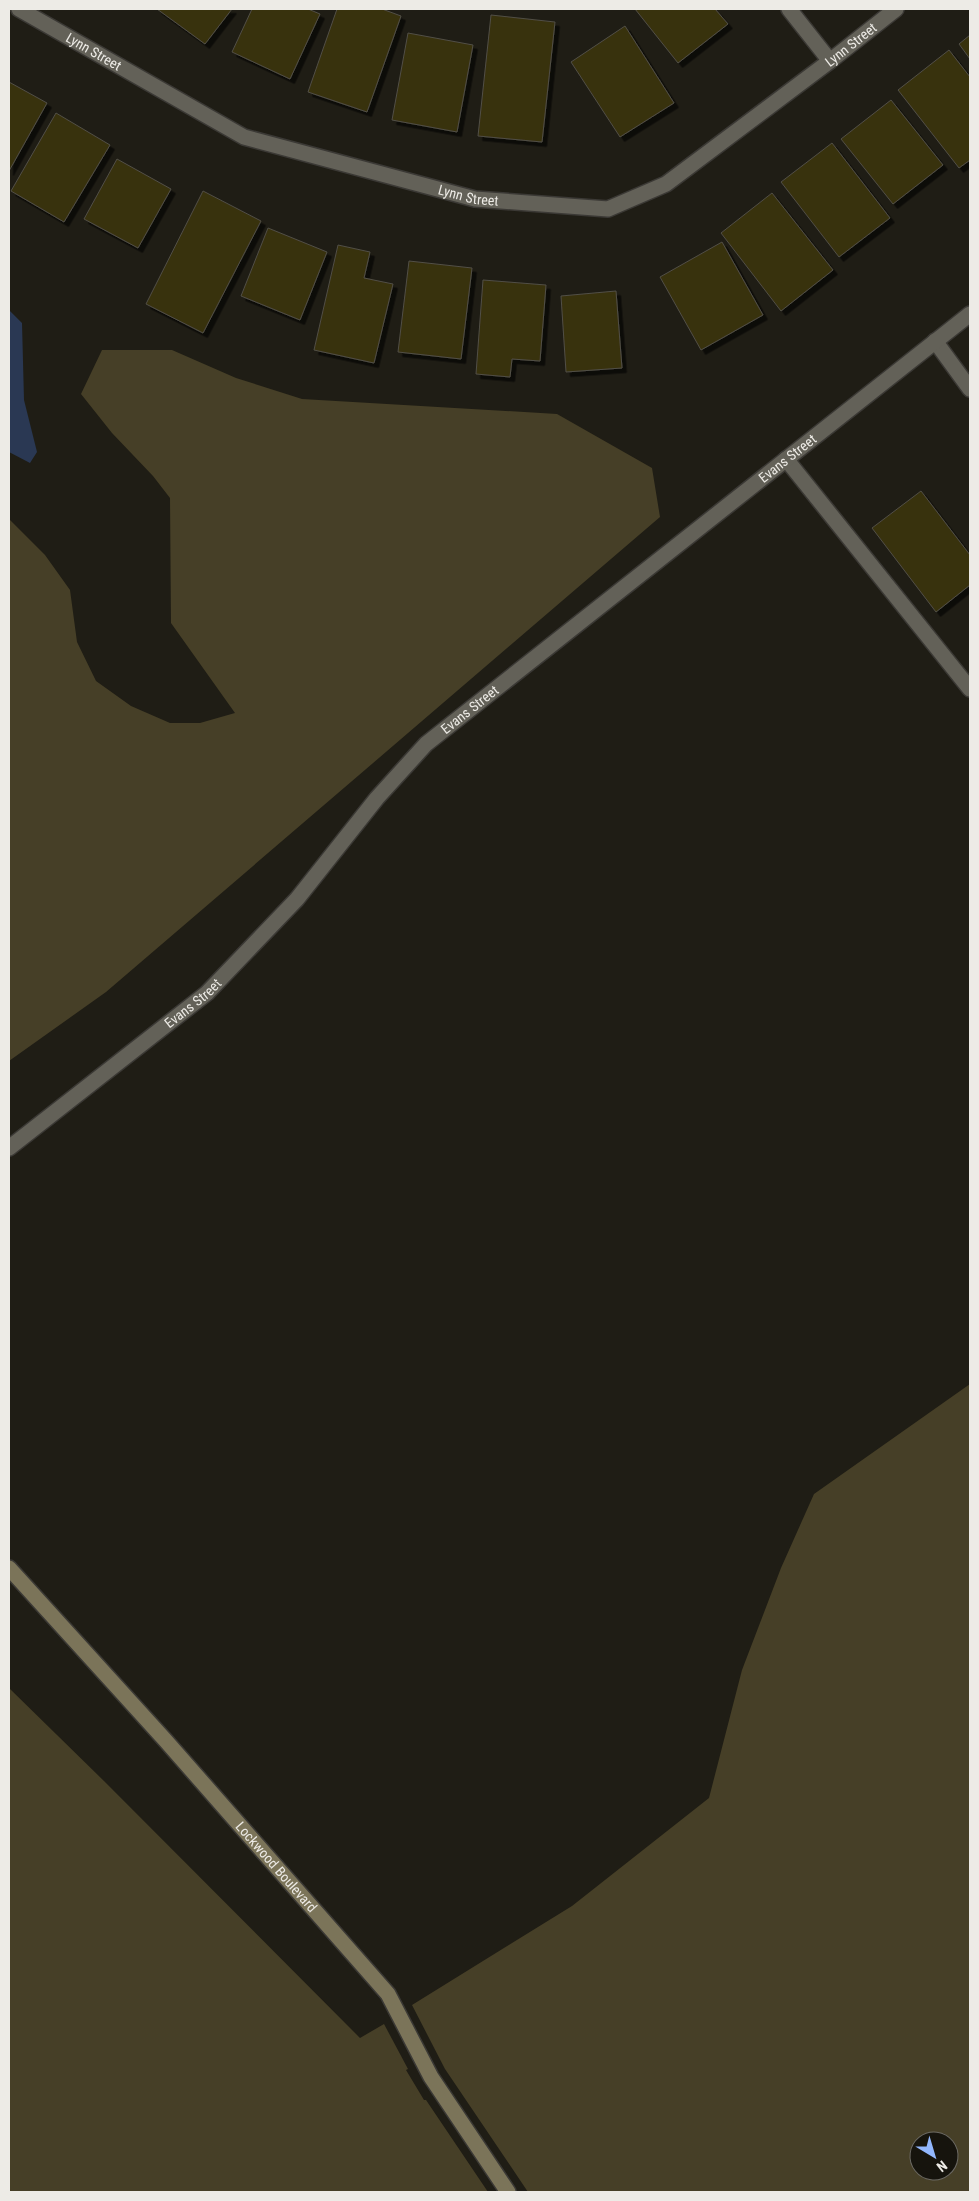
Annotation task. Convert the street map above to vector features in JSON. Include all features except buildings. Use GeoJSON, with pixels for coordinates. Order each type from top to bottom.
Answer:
{"type":"FeatureCollection","features":[{"type":"Feature","properties":{"kind":"street","name":"Lynn Street"},"geometry":{"type":"LineString","coordinates":[[19,9],[244,137],[475,199],[608,209],[666,184],[896,9]]}},
{"type":"Feature","properties":{"kind":"street"},"geometry":{"type":"LineString","coordinates":[[789,9],[830,61]]}},
{"type":"Feature","properties":{"kind":"street","name":"Evans Street"},"geometry":{"type":"LineString","coordinates":[[9,1148],[207,992],[297,899],[377,798],[426,744],[970,314]]}},
{"type":"Feature","properties":{"kind":"street"},"geometry":{"type":"LineString","coordinates":[[936,341],[970,389]]}},
{"type":"Feature","properties":{"kind":"street"},"geometry":{"type":"LineString","coordinates":[[786,459],[970,688]]}},
{"type":"Feature","properties":{"kind":"street","name":"Lockwood Boulevard"},"geometry":{"type":"LineString","coordinates":[[9,1568],[166,1741],[388,1994],[431,2077],[508,2192]]}},
{"type":"Feature","properties":{"kind":"shaded area"},"geometry":{"type":"Polygon","coordinates":[[[102,350],[172,350],[236,378],[302,399],[557,414],[652,468],[660,517],[106,992],[9,1061],[9,519],[45,555],[70,590],[77,642],[96,681],[131,706],[170,723],[200,723],[235,713],[171,623],[170,498],[153,476],[112,433],[81,394],[102,350]]]}},
{"type":"Feature","properties":{"kind":"shaded area"},"geometry":{"type":"Polygon","coordinates":[[[970,1384],[970,2192],[528,2192],[445,2069],[412,2005],[572,1906],[709,1798],[742,1670],[781,1568],[814,1494],[970,1384]]]}},
{"type":"Feature","properties":{"kind":"shaded area"},"geometry":{"type":"Polygon","coordinates":[[[9,1688],[360,2038],[384,2024],[408,2069],[406,2070],[424,2100],[426,2100],[488,2192],[9,2192],[9,1688]]]}},
{"type":"Feature","properties":{"kind":"water"},"geometry":{"type":"Polygon","coordinates":[[[9,310],[22,323],[24,400],[37,452],[30,463],[9,452],[9,310]]]}}]}
